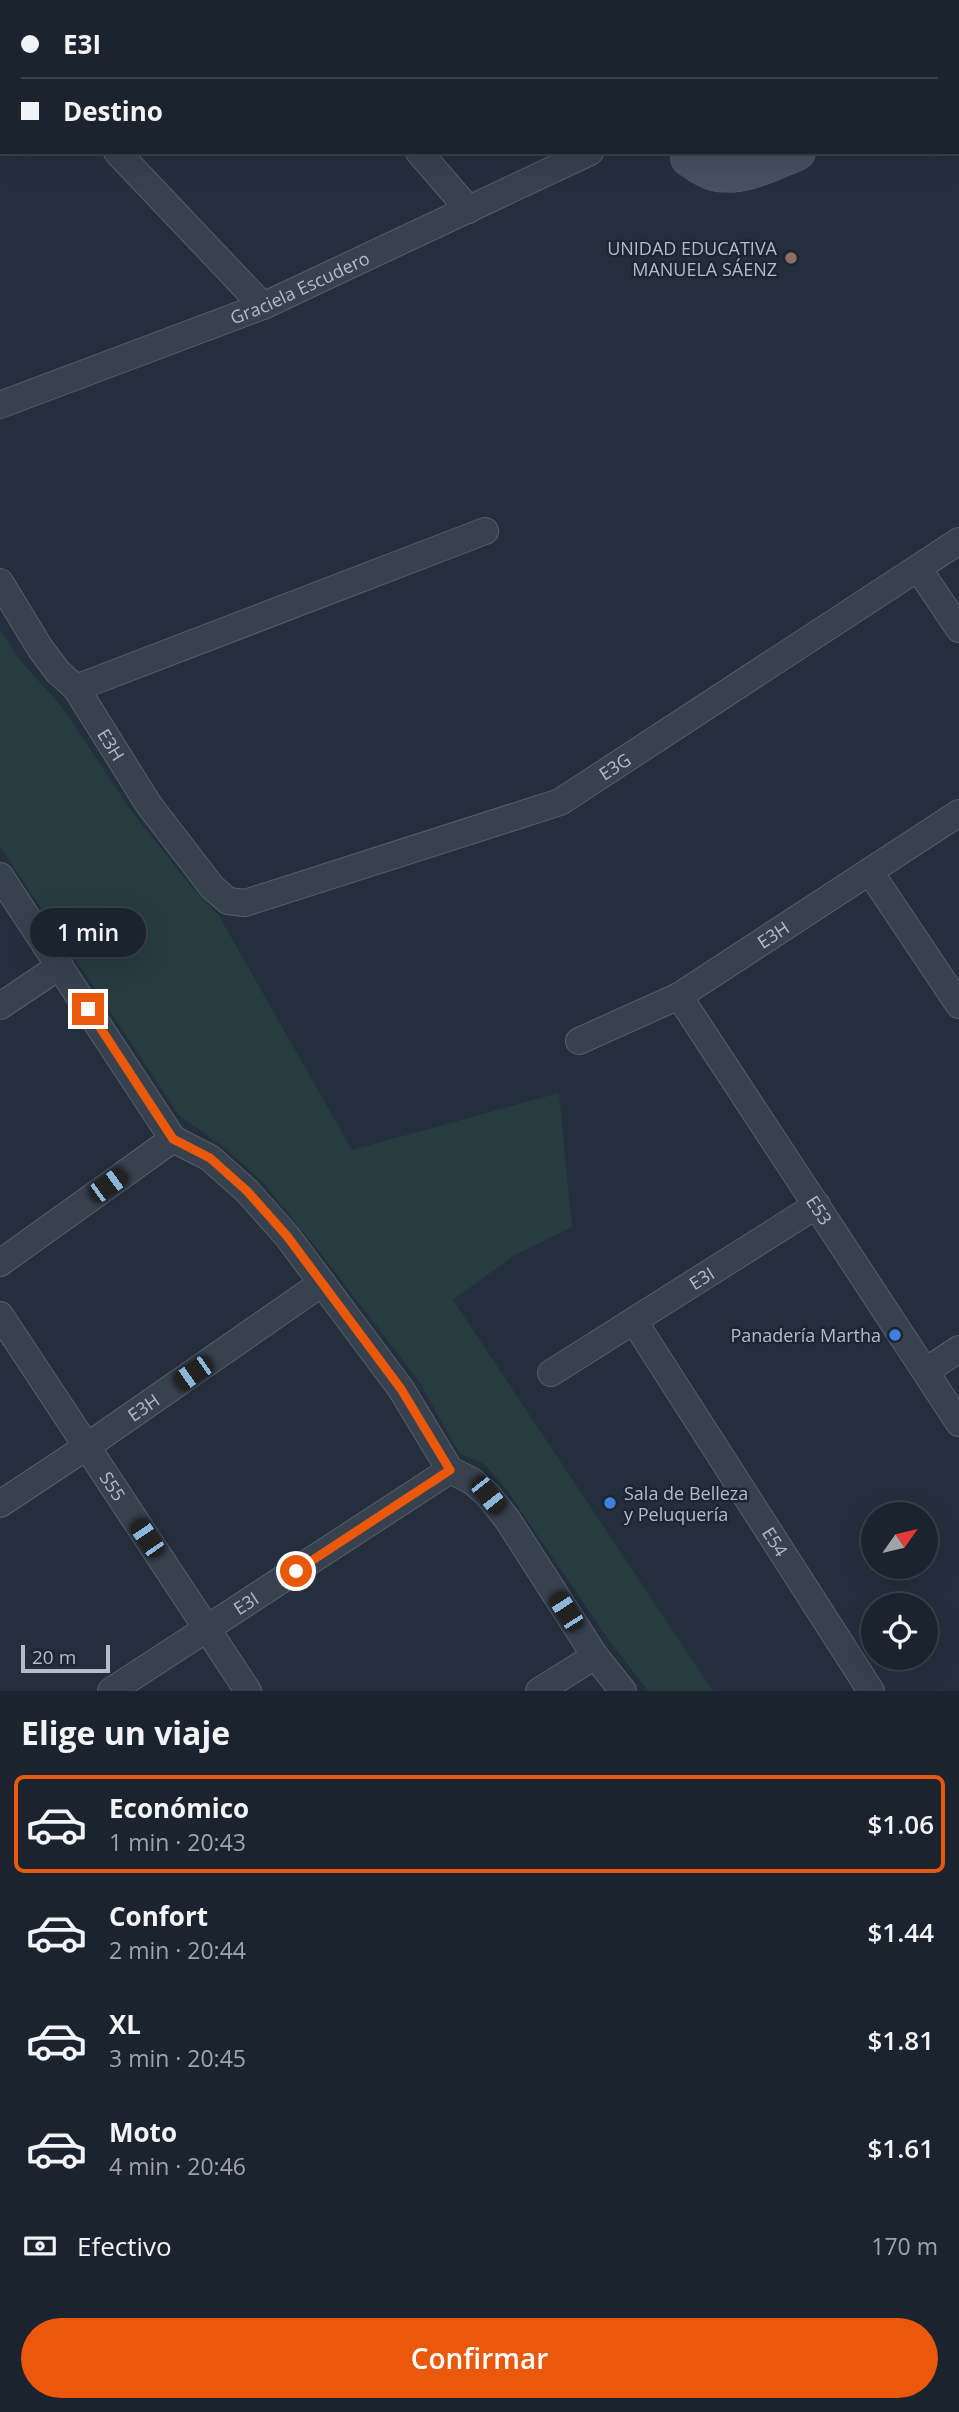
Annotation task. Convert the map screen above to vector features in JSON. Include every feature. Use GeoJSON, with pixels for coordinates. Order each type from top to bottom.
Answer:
{"type":"FeatureCollection","features":[{"type":"Feature","properties":{"kind":"main road"},"geometry":{"type":"LineString","coordinates":[[691,154],[706,169],[725,174],[747,171],[792,154]]}},
{"type":"Feature","properties":{"kind":"street"},"geometry":{"type":"LineString","coordinates":[[119,154],[264,306]]}},
{"type":"Feature","properties":{"kind":"street"},"geometry":{"type":"LineString","coordinates":[[421,154],[468,210]]}},
{"type":"Feature","properties":{"kind":"street","name":"Graciela Escudero"},"geometry":{"type":"LineString","coordinates":[[0,405],[264,306],[586,154]]}},
{"type":"Feature","properties":{"kind":"street"},"geometry":{"type":"LineString","coordinates":[[76,688],[485,531]]}},
{"type":"Feature","properties":{"kind":"street","name":"E3G"},"geometry":{"type":"LineString","coordinates":[[228,901],[245,903],[560,802],[959,541]]}},
{"type":"Feature","properties":{"kind":"street"},"geometry":{"type":"LineString","coordinates":[[918,568],[959,629]]}},
{"type":"Feature","properties":{"kind":"street","name":"E3H"},"geometry":{"type":"LineString","coordinates":[[0,582],[40,648],[58,672],[76,688],[149,805],[212,887],[228,901]]}},
{"type":"Feature","properties":{"kind":"street","name":"E3H"},"geometry":{"type":"LineString","coordinates":[[579,1041],[679,996],[959,813]]}},
{"type":"Feature","properties":{"kind":"street"},"geometry":{"type":"LineString","coordinates":[[870,872],[959,1005]]}},
{"type":"Feature","properties":{"kind":"street"},"geometry":{"type":"LineString","coordinates":[[0,876],[173,1139],[210,1158],[247,1191],[287,1236],[401,1389],[450,1470],[472,1481],[495,1503],[596,1656],[624,1691]]}},
{"type":"Feature","properties":{"kind":"street"},"geometry":{"type":"LineString","coordinates":[[0,1006],[60,966]]}},
{"type":"Feature","properties":{"kind":"street","name":"E53"},"geometry":{"type":"LineString","coordinates":[[679,996],[959,1423]]}},
{"type":"Feature","properties":{"kind":"street"},"geometry":{"type":"LineString","coordinates":[[0,1263],[173,1139]]}},
{"type":"Feature","properties":{"kind":"street","name":"E3I"},"geometry":{"type":"LineString","coordinates":[[551,1373],[817,1205]]}},
{"type":"Feature","properties":{"kind":"street","name":"E3H"},"geometry":{"type":"LineString","coordinates":[[0,1504],[322,1283]]}},
{"type":"Feature","properties":{"kind":"street","name":"S55"},"geometry":{"type":"LineString","coordinates":[[0,1315],[248,1691]]}},
{"type":"Feature","properties":{"kind":"street","name":"E54"},"geometry":{"type":"LineString","coordinates":[[634,1321],[871,1691]]}},
{"type":"Feature","properties":{"kind":"street"},"geometry":{"type":"LineString","coordinates":[[926,1371],[959,1349]]}},
{"type":"Feature","properties":{"kind":"street","name":"E3I"},"geometry":{"type":"LineString","coordinates":[[111,1691],[450,1470]]}},
{"type":"Feature","properties":{"kind":"street"},"geometry":{"type":"LineString","coordinates":[[539,1691],[596,1656]]}},
{"type":"Feature","properties":{"kind":"green space"},"geometry":{"type":"Polygon","coordinates":[[[0,630],[20,660],[62,707],[132,812],[191,886],[219,916],[352,1150],[559,1093],[572,1227],[513,1256],[453,1300],[713,1691],[648,1691],[606,1636],[506,1489],[484,1464],[460,1454],[418,1380],[263,1182],[226,1149],[179,1115],[0,846],[0,630]]]}},
{"type":"Feature","properties":{"kind":"place","name":"UNIDAD EDUCATIVA MANUELA SÁENZ"},"geometry":{"type":"Point","coordinates":[791,258]}},
{"type":"Feature","properties":{"kind":"place","name":"Panadería Martha"},"geometry":{"type":"Point","coordinates":[895,1335]}},
{"type":"Feature","properties":{"kind":"place","name":"Sala de Belleza y Peluquería"},"geometry":{"type":"Point","coordinates":[610,1503]}},
{"type":"Feature","properties":{"kind":"route"},"geometry":{"type":"LineString","coordinates":[[88,1009],[173,1139],[210,1158],[247,1191],[287,1236],[401,1389],[450,1470],[296,1571]]}}]}
